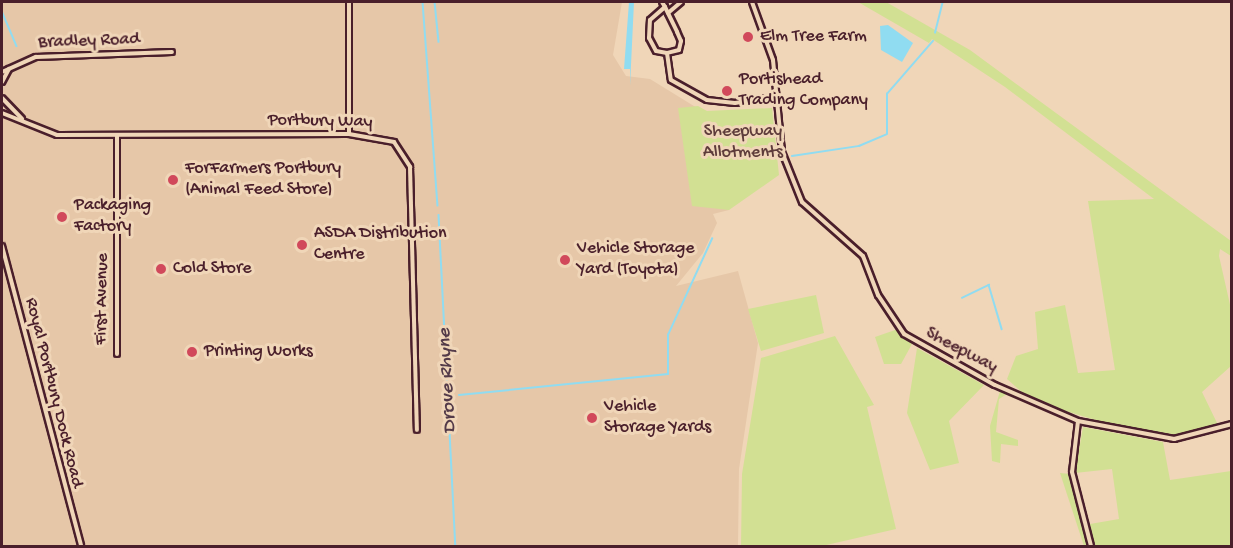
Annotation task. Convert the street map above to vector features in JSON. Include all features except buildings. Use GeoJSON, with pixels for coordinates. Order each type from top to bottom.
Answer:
{"type":"FeatureCollection","features":[{"type":"Feature","properties":{"kind":"street"},"geometry":{"type":"LineString","coordinates":[[349,2],[349,134]]}},
{"type":"Feature","properties":{"kind":"street"},"geometry":{"type":"LineString","coordinates":[[662,2],[665,7],[668,13],[681,41],[678,50],[667,53],[656,51],[649,38],[650,20],[665,7]]}},
{"type":"Feature","properties":{"kind":"street"},"geometry":{"type":"LineString","coordinates":[[668,13],[681,2]]}},
{"type":"Feature","properties":{"kind":"street","name":"Sheepway"},"geometry":{"type":"LineString","coordinates":[[752,2],[773,60],[782,152],[802,202],[864,256],[878,295],[904,334],[995,385],[1078,421],[1174,439],[1232,424]]}},
{"type":"Feature","properties":{"kind":"street","name":"Bradley Road"},"geometry":{"type":"LineString","coordinates":[[2,72],[36,57],[172,52]]}},
{"type":"Feature","properties":{"kind":"street"},"geometry":{"type":"LineString","coordinates":[[667,53],[671,80],[707,100],[735,103],[776,97]]}},
{"type":"Feature","properties":{"kind":"street"},"geometry":{"type":"LineString","coordinates":[[2,82],[9,68]]}},
{"type":"Feature","properties":{"kind":"street","name":"Portbury Way"},"geometry":{"type":"LineString","coordinates":[[2,98],[25,122]]}},
{"type":"Feature","properties":{"kind":"street","name":"Portbury Way"},"geometry":{"type":"LineString","coordinates":[[2,113],[57,135],[349,134],[384,138],[408,159],[417,430]]}},
{"type":"Feature","properties":{"kind":"street","name":"First Avenue"},"geometry":{"type":"LineString","coordinates":[[117,136],[117,354]]}},
{"type":"Feature","properties":{"kind":"street","name":"Royal Portbury Dock Road"},"geometry":{"type":"LineString","coordinates":[[2,246],[81,546]]}},
{"type":"Feature","properties":{"kind":"street"},"geometry":{"type":"LineString","coordinates":[[1078,421],[1072,472],[1091,546]]}},
{"type":"Feature","properties":{"kind":"shaded area"},"geometry":{"type":"Polygon","coordinates":[[[2,2],[622,2],[613,55],[626,76],[650,79],[702,111],[729,210],[713,214],[717,223],[703,253],[676,286],[738,271],[758,343],[739,469],[738,546],[2,546],[2,2]]]}},
{"type":"Feature","properties":{"kind":"green space"},"geometry":{"type":"Polygon","coordinates":[[[858,2],[886,2],[970,50],[1231,241],[1231,256],[1220,249],[1219,256],[1231,309],[1231,366],[1202,392],[1218,425],[1181,435],[1126,429],[1032,401],[1007,379],[1016,356],[1038,349],[1035,312],[1065,305],[1078,373],[1115,370],[1088,201],[1154,199],[1005,87],[932,39],[929,43],[858,2]]]}},
{"type":"Feature","properties":{"kind":"green space","name":"Sheepway Allotments"},"geometry":{"type":"Polygon","coordinates":[[[698,106],[707,111],[772,108],[779,175],[729,210],[692,206],[678,108],[698,106]]]}},
{"type":"Feature","properties":{"kind":"green space"},"geometry":{"type":"Polygon","coordinates":[[[816,295],[824,333],[761,351],[748,309],[816,295]]]}},
{"type":"Feature","properties":{"kind":"green space"},"geometry":{"type":"Polygon","coordinates":[[[898,329],[912,344],[901,364],[884,364],[875,337],[898,329]]]}},
{"type":"Feature","properties":{"kind":"green space"},"geometry":{"type":"Polygon","coordinates":[[[835,336],[874,405],[867,407],[896,529],[822,546],[741,546],[742,474],[761,358],[835,336]]]}},
{"type":"Feature","properties":{"kind":"green space"},"geometry":{"type":"Polygon","coordinates":[[[917,348],[984,385],[949,421],[959,463],[930,470],[907,413],[917,348]]]}},
{"type":"Feature","properties":{"kind":"green space"},"geometry":{"type":"Polygon","coordinates":[[[1000,391],[1007,394],[999,399],[996,432],[1018,440],[1018,446],[1001,444],[1000,463],[992,461],[990,426],[1000,391]]]}},
{"type":"Feature","properties":{"kind":"green space"},"geometry":{"type":"Polygon","coordinates":[[[1083,427],[1163,442],[1170,480],[1231,471],[1231,546],[1093,546],[1090,524],[1119,519],[1112,469],[1075,473],[1083,427]]]}},
{"type":"Feature","properties":{"kind":"green space"},"geometry":{"type":"Polygon","coordinates":[[[1060,473],[1070,474],[1089,546],[1084,546],[1060,473]]]}},
{"type":"Feature","properties":{"kind":"water"},"geometry":{"type":"Polygon","coordinates":[[[629,2],[634,2],[630,86],[630,69],[624,69],[629,2]]]}},
{"type":"Feature","properties":{"kind":"water"},"geometry":{"type":"Polygon","coordinates":[[[888,25],[913,43],[902,62],[881,50],[880,26],[888,25]]]}},
{"type":"Feature","properties":{"kind":"waterway","name":"Drove Rhyne"},"geometry":{"type":"LineString","coordinates":[[423,2],[438,205]]}},
{"type":"Feature","properties":{"kind":"waterway"},"geometry":{"type":"LineString","coordinates":[[435,2],[439,42]]}},
{"type":"Feature","properties":{"kind":"waterway"},"geometry":{"type":"LineString","coordinates":[[935,33],[943,2]]}},
{"type":"Feature","properties":{"kind":"waterway","name":"Drove Rhyne"},"geometry":{"type":"LineString","coordinates":[[2,11],[17,46]]}},
{"type":"Feature","properties":{"kind":"waterway"},"geometry":{"type":"LineString","coordinates":[[792,156],[859,146],[887,134],[887,94],[933,41]]}},
{"type":"Feature","properties":{"kind":"waterway","name":"Drove Rhyne"},"geometry":{"type":"LineString","coordinates":[[439,215],[456,546]]}},
{"type":"Feature","properties":{"kind":"waterway"},"geometry":{"type":"LineString","coordinates":[[1232,218],[1232,226]]}},
{"type":"Feature","properties":{"kind":"waterway"},"geometry":{"type":"LineString","coordinates":[[459,395],[668,374],[668,335],[712,239]]}},
{"type":"Feature","properties":{"kind":"waterway"},"geometry":{"type":"LineString","coordinates":[[962,298],[989,285],[1002,329]]}},
{"type":"Feature","properties":{"kind":"place","name":"Elm Tree Farm"},"geometry":{"type":"Point","coordinates":[748,37]}},
{"type":"Feature","properties":{"kind":"place","name":"Portishead Trading Company"},"geometry":{"type":"Point","coordinates":[727,91]}},
{"type":"Feature","properties":{"kind":"place","name":"ForFarmers Portbury (Animal Feed Store)"},"geometry":{"type":"Point","coordinates":[173,180]}},
{"type":"Feature","properties":{"kind":"place","name":"Packaging Factory"},"geometry":{"type":"Point","coordinates":[62,217]}},
{"type":"Feature","properties":{"kind":"place","name":"ASDA Distribution Centre"},"geometry":{"type":"Point","coordinates":[302,245]}},
{"type":"Feature","properties":{"kind":"place","name":"Vehicle Storage Yard (Toyota)"},"geometry":{"type":"Point","coordinates":[565,260]}},
{"type":"Feature","properties":{"kind":"place","name":"Cold Store"},"geometry":{"type":"Point","coordinates":[161,269]}},
{"type":"Feature","properties":{"kind":"place","name":"Printing Works"},"geometry":{"type":"Point","coordinates":[192,352]}},
{"type":"Feature","properties":{"kind":"place","name":"Vehicle Storage Yards"},"geometry":{"type":"Point","coordinates":[592,418]}}]}
